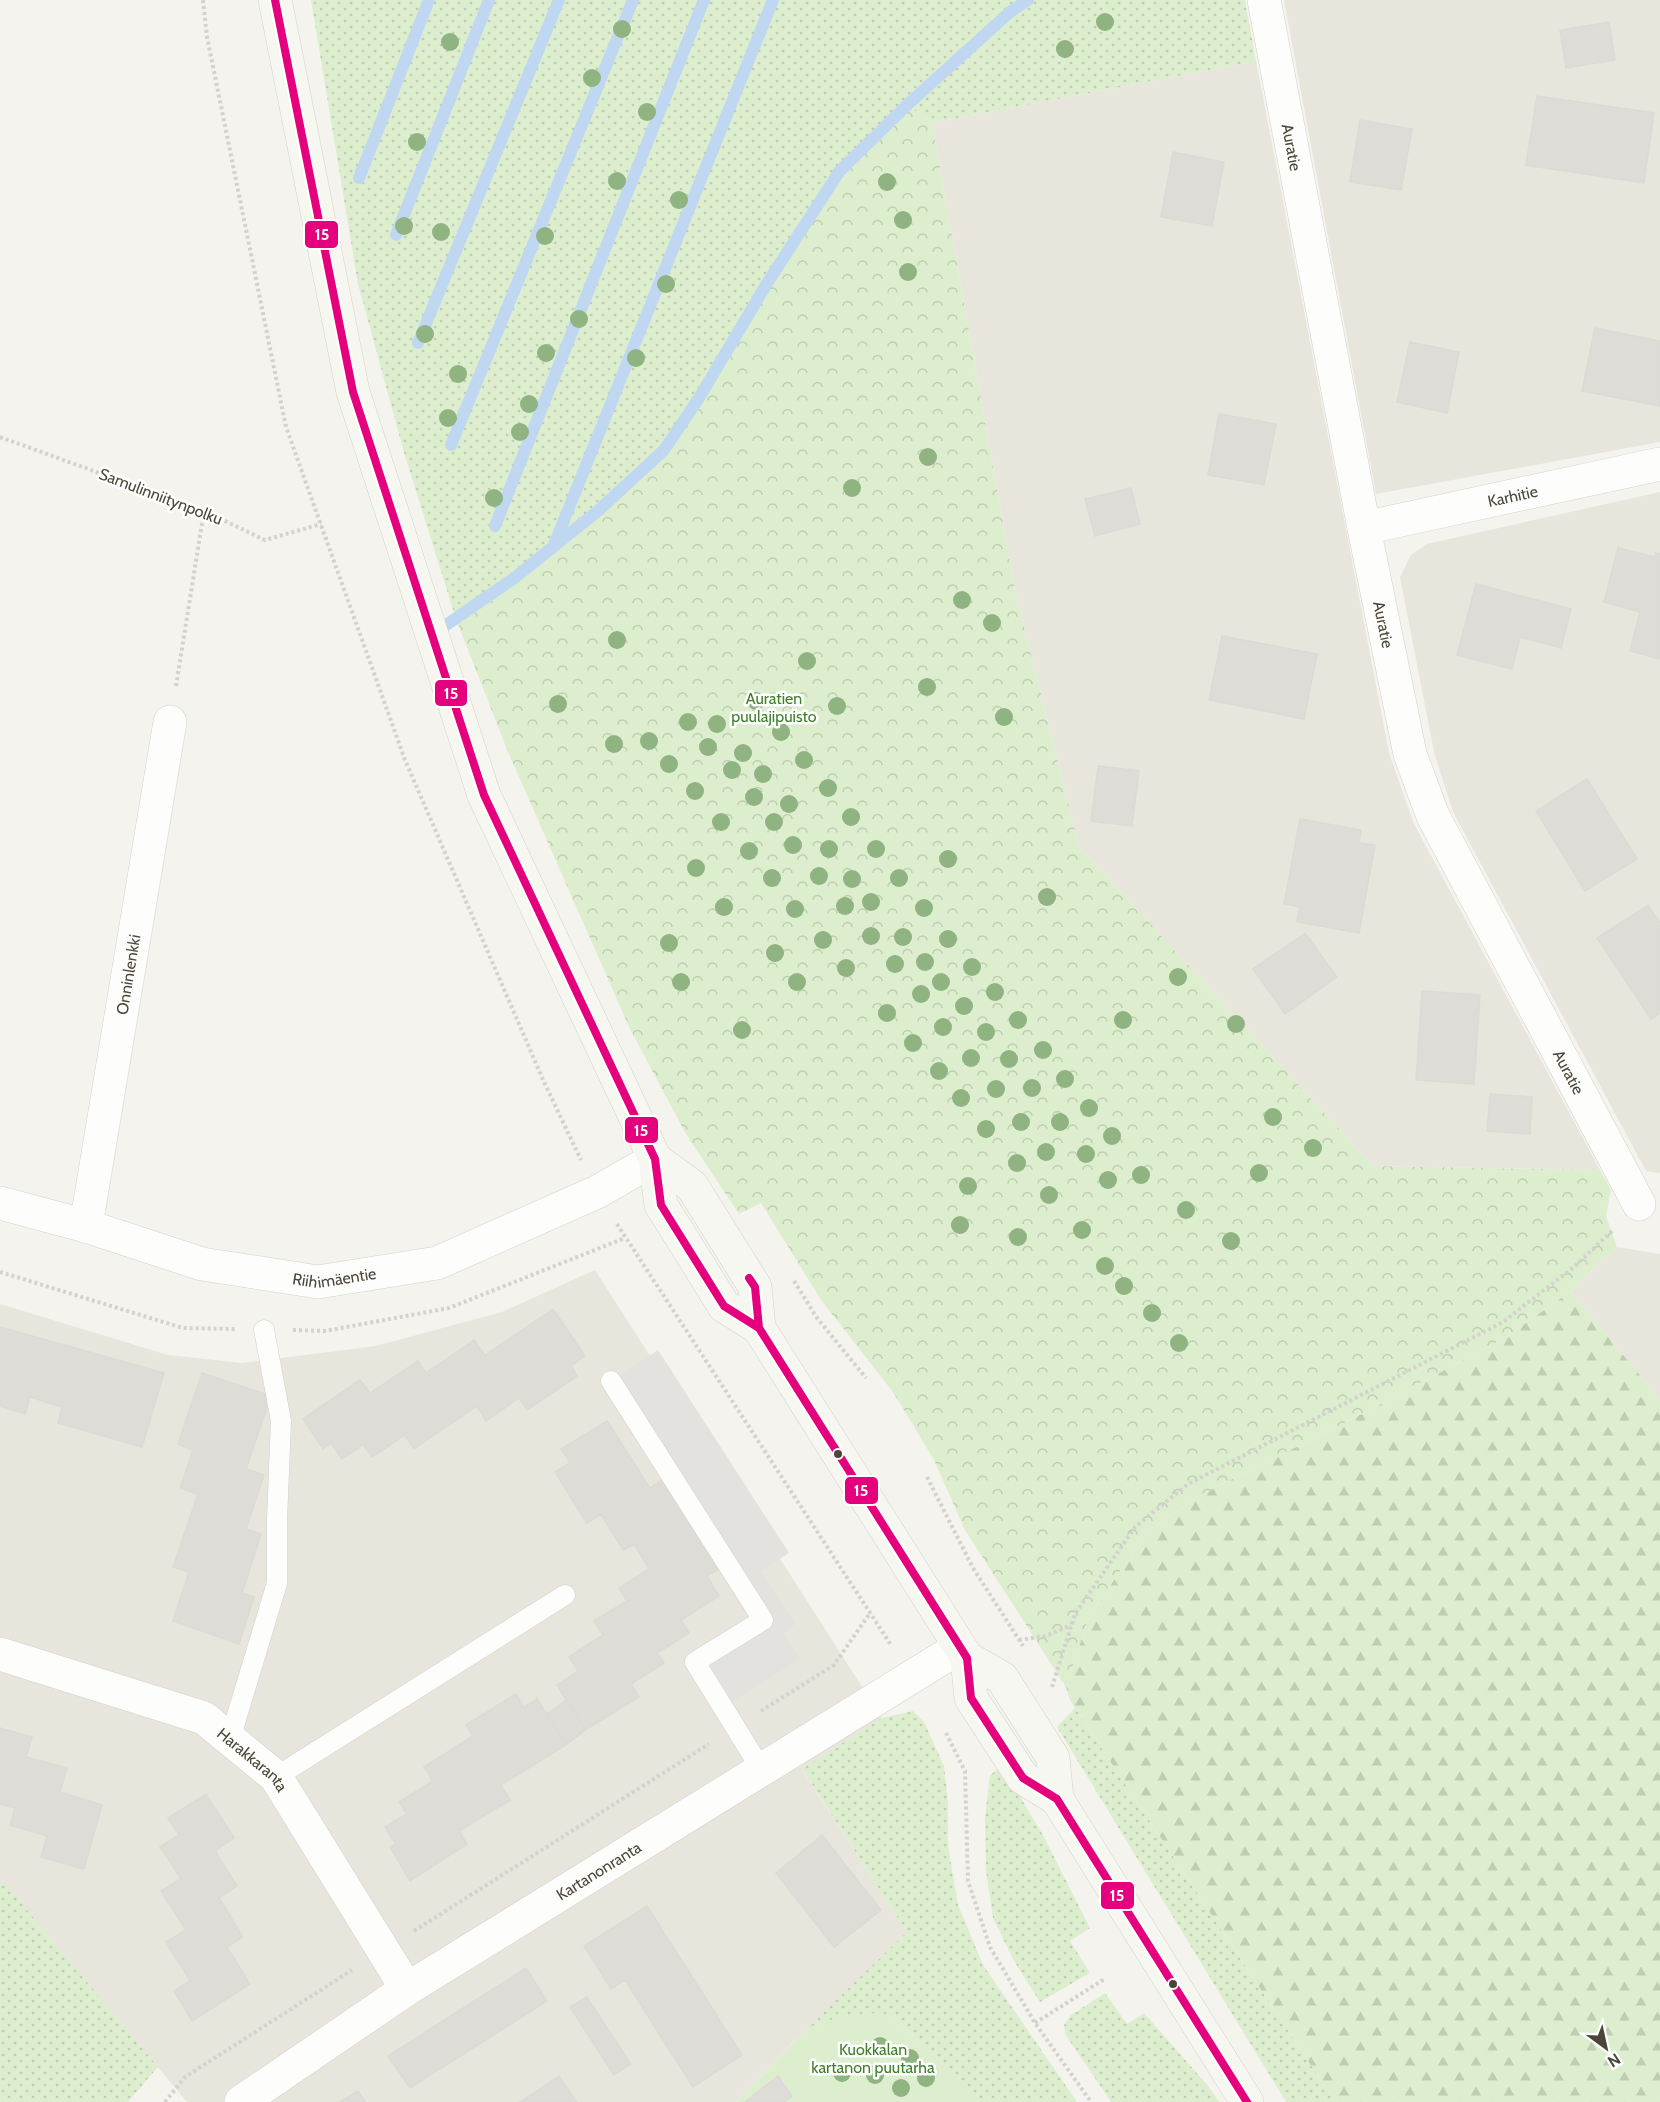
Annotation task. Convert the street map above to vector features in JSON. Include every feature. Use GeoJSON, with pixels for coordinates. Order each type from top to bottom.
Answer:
{"type":"FeatureCollection","features":[{"type":"Feature","properties":{"kind":"main road"},"geometry":{"type":"LineString","coordinates":[[275,0],[353,392],[484,795],[655,1159],[692,1186],[755,1287],[759,1328],[963,1652],[1002,1678],[1053,1758],[1057,1799],[1246,2102]]}},
{"type":"Feature","properties":{"kind":"street","name":"Auratie"},"geometry":{"type":"LineString","coordinates":[[1264,0],[1364,528],[1410,754],[1433,816],[1639,1204]]}},
{"type":"Feature","properties":{"kind":"street","name":"Karhitie"},"geometry":{"type":"LineString","coordinates":[[1364,528],[1660,464]]}},
{"type":"Feature","properties":{"kind":"street","name":"Onninlenkki"},"geometry":{"type":"LineString","coordinates":[[86,1226],[170,722]]}},
{"type":"Feature","properties":{"kind":"street","name":"Riihimäentie"},"geometry":{"type":"LineString","coordinates":[[0,1203],[86,1226],[202,1264],[318,1282],[437,1263],[597,1192],[655,1159]]}},
{"type":"Feature","properties":{"kind":"street","name":"Kartanonranta"},"geometry":{"type":"LineString","coordinates":[[241,2102],[407,1989],[761,1769],[963,1652]]}},
{"type":"Feature","properties":{"kind":"street","name":"Harakkaranta"},"geometry":{"type":"LineString","coordinates":[[0,1654],[204,1718],[230,1739],[276,1777],[407,1989]]}},
{"type":"Feature","properties":{"kind":"lane"},"geometry":{"type":"LineString","coordinates":[[230,1739],[277,1583],[281,1421],[264,1330]]}},
{"type":"Feature","properties":{"kind":"lane"},"geometry":{"type":"LineString","coordinates":[[611,1381],[763,1620],[695,1662],[761,1769]]}},
{"type":"Feature","properties":{"kind":"lane"},"geometry":{"type":"LineString","coordinates":[[276,1777],[565,1595]]}},
{"type":"Feature","properties":{"kind":"path","name":"Samulinniitynpolku"},"geometry":{"type":"LineString","coordinates":[[0,436],[204,511],[265,540],[321,524]]}},
{"type":"Feature","properties":{"kind":"path"},"geometry":{"type":"LineString","coordinates":[[170,722],[204,511]]}},
{"type":"Feature","properties":{"kind":"path"},"geometry":{"type":"LineString","coordinates":[[1051,1689],[1076,1614],[1135,1527],[1188,1484],[1503,1322],[1575,1266],[1639,1204]]}},
{"type":"Feature","properties":{"kind":"path"},"geometry":{"type":"LineString","coordinates":[[165,2102],[185,2077],[834,1665],[870,1613]]}},
{"type":"Feature","properties":{"kind":"path"},"geometry":{"type":"LineString","coordinates":[[1019,1640],[1046,1636],[1072,1624]]}},
{"type":"Feature","properties":{"kind":"path"},"geometry":{"type":"LineString","coordinates":[[942,1726],[965,1771],[968,1881],[990,1947],[1035,2023],[1091,2102]]}},
{"type":"Feature","properties":{"kind":"path"},"geometry":{"type":"LineString","coordinates":[[1035,2023],[1106,1978]]}},
{"type":"Feature","properties":{"kind":"shaded area"},"geometry":{"type":"Polygon","coordinates":[[[1284,0],[1660,0],[1660,442],[1376,494],[1284,0]]]}},
{"type":"Feature","properties":{"kind":"shaded area"},"geometry":{"type":"Polygon","coordinates":[[[1256,61],[1389,753],[1414,824],[1600,1170],[1373,1166],[1079,846],[1015,590],[932,123],[1256,61]]]}},
{"type":"Feature","properties":{"kind":"shaded area"},"geometry":{"type":"Polygon","coordinates":[[[1660,492],[1660,1173],[1646,1171],[1453,812],[1434,752],[1400,577],[1411,555],[1427,544],[1660,492]]]}},
{"type":"Feature","properties":{"kind":"shaded area"},"geometry":{"type":"Polygon","coordinates":[[[1617,1247],[1660,1254],[1660,1400],[1571,1291],[1617,1247]]]}},
{"type":"Feature","properties":{"kind":"shaded area"},"geometry":{"type":"Polygon","coordinates":[[[595,1270],[882,1718],[802,1770],[907,1932],[795,2040],[736,2102],[187,2102],[6,1886],[0,1884],[0,1304],[168,1355],[242,1363],[376,1346],[502,1312],[595,1270]]]}},
{"type":"Feature","properties":{"kind":"shaded area"},"geometry":{"type":"Polygon","coordinates":[[[658,1350],[789,1553],[761,1571],[795,1624],[783,1633],[800,1659],[723,1707],[695,1662],[762,1620],[611,1381],[658,1350]]]}},
{"type":"Feature","properties":{"kind":"green space"},"geometry":{"type":"Polygon","coordinates":[[[311,0],[1245,0],[1256,61],[932,123],[907,105],[839,172],[766,285],[699,398],[664,450],[599,510],[513,579],[456,619],[405,456],[358,284],[311,0]]]}},
{"type":"Feature","properties":{"kind":"green space","name":"Auratien puulajipuisto"},"geometry":{"type":"Polygon","coordinates":[[[907,105],[932,123],[1015,590],[1079,846],[1373,1166],[1600,1170],[1611,1190],[1606,1216],[1617,1247],[1571,1291],[1501,1340],[1354,1418],[1204,1493],[1146,1532],[1088,1619],[1066,1687],[965,1530],[934,1460],[893,1392],[821,1300],[761,1203],[739,1214],[686,1134],[630,1029],[508,752],[456,619],[513,579],[599,510],[664,450],[699,398],[766,285],[839,172],[907,105]]]}},
{"type":"Feature","properties":{"kind":"green space"},"geometry":{"type":"Polygon","coordinates":[[[1571,1291],[1660,1400],[1660,2102],[1337,2102],[1075,1708],[1066,1687],[1088,1619],[1146,1532],[1204,1493],[1354,1418],[1501,1340],[1571,1291]]]}},
{"type":"Feature","properties":{"kind":"green space"},"geometry":{"type":"Polygon","coordinates":[[[1075,1708],[1337,2102],[1286,2102],[1057,1727],[1075,1708]]]}},
{"type":"Feature","properties":{"kind":"green space"},"geometry":{"type":"Polygon","coordinates":[[[913,1711],[924,1722],[944,1766],[948,1802],[948,1845],[958,1905],[983,1965],[1077,2102],[984,2102],[894,2017],[834,2019],[807,2028],[907,1932],[802,1769],[882,1718],[913,1711]]]}},
{"type":"Feature","properties":{"kind":"green space"},"geometry":{"type":"Polygon","coordinates":[[[1002,1766],[1044,1837],[1090,1928],[1070,1941],[1090,1973],[1040,2002],[1014,1961],[993,1918],[986,1870],[985,1818],[990,1775],[1002,1766]]]}},
{"type":"Feature","properties":{"kind":"green space"},"geometry":{"type":"Polygon","coordinates":[[[0,1884],[6,1885],[158,2067],[128,2102],[0,2102],[0,1884]]]}},
{"type":"Feature","properties":{"kind":"green space"},"geometry":{"type":"Polygon","coordinates":[[[1105,1993],[1127,2024],[1144,2013],[1209,2087],[1219,2102],[1111,2102],[1065,2034],[1064,2025],[1071,2015],[1105,1993]]]}},
{"type":"Feature","properties":{"kind":"green space","name":"Kuokkalan kartanon puutarha"},"geometry":{"type":"Polygon","coordinates":[[[875,2013],[894,2017],[984,2102],[736,2102],[807,2028],[834,2019],[875,2013]]]}},
{"type":"Feature","properties":{"kind":"building"},"geometry":{"type":"Polygon","coordinates":[[[1609,22],[1615,60],[1566,68],[1560,30],[1609,22]]]}},
{"type":"Feature","properties":{"kind":"building"},"geometry":{"type":"Polygon","coordinates":[[[1537,96],[1654,113],[1644,183],[1526,165],[1537,96]]]}},
{"type":"Feature","properties":{"kind":"building"},"geometry":{"type":"Polygon","coordinates":[[[1360,120],[1412,129],[1401,190],[1350,182],[1360,120]]]}},
{"type":"Feature","properties":{"kind":"building"},"geometry":{"type":"Polygon","coordinates":[[[1173,152],[1224,162],[1212,226],[1161,217],[1173,152]]]}},
{"type":"Feature","properties":{"kind":"building"},"geometry":{"type":"Polygon","coordinates":[[[1595,328],[1660,341],[1660,406],[1582,391],[1595,328]]]}},
{"type":"Feature","properties":{"kind":"building"},"geometry":{"type":"Polygon","coordinates":[[[1410,342],[1459,352],[1447,413],[1397,402],[1410,342]]]}},
{"type":"Feature","properties":{"kind":"building"},"geometry":{"type":"Polygon","coordinates":[[[1219,414],[1276,424],[1264,485],[1208,475],[1219,414]]]}},
{"type":"Feature","properties":{"kind":"building"},"geometry":{"type":"Polygon","coordinates":[[[1131,488],[1140,524],[1095,536],[1085,499],[1131,488]]]}},
{"type":"Feature","properties":{"kind":"building"},"geometry":{"type":"Polygon","coordinates":[[[1618,548],[1655,557],[1656,553],[1660,554],[1660,659],[1630,651],[1640,612],[1604,602],[1618,548]]]}},
{"type":"Feature","properties":{"kind":"building"},"geometry":{"type":"Polygon","coordinates":[[[1476,584],[1571,609],[1561,648],[1520,637],[1512,669],[1457,655],[1476,584]]]}},
{"type":"Feature","properties":{"kind":"building"},"geometry":{"type":"Polygon","coordinates":[[[1222,636],[1317,654],[1304,719],[1209,700],[1222,636]]]}},
{"type":"Feature","properties":{"kind":"building"},"geometry":{"type":"Polygon","coordinates":[[[1098,766],[1139,771],[1132,826],[1091,821],[1098,766]]]}},
{"type":"Feature","properties":{"kind":"building"},"geometry":{"type":"Polygon","coordinates":[[[1587,779],[1637,859],[1585,891],[1536,811],[1587,779]]]}},
{"type":"Feature","properties":{"kind":"building"},"geometry":{"type":"Polygon","coordinates":[[[1300,819],[1361,830],[1359,843],[1375,845],[1359,933],[1297,922],[1300,907],[1284,904],[1300,819]]]}},
{"type":"Feature","properties":{"kind":"building"},"geometry":{"type":"Polygon","coordinates":[[[1648,905],[1660,923],[1660,1013],[1651,1019],[1597,938],[1648,905]]]}},
{"type":"Feature","properties":{"kind":"building"},"geometry":{"type":"Polygon","coordinates":[[[1305,933],[1337,977],[1285,1014],[1253,969],[1305,933]]]}},
{"type":"Feature","properties":{"kind":"building"},"geometry":{"type":"Polygon","coordinates":[[[1422,991],[1480,995],[1474,1084],[1416,1080],[1422,991]]]}},
{"type":"Feature","properties":{"kind":"building"},"geometry":{"type":"Polygon","coordinates":[[[1490,1094],[1532,1097],[1530,1134],[1487,1131],[1490,1094]]]}},
{"type":"Feature","properties":{"kind":"building"},"geometry":{"type":"Polygon","coordinates":[[[553,1309],[585,1356],[571,1366],[577,1376],[527,1410],[519,1398],[486,1421],[477,1406],[414,1449],[405,1435],[372,1457],[363,1445],[342,1459],[331,1443],[323,1449],[303,1419],[360,1380],[370,1393],[418,1361],[426,1373],[474,1340],[485,1355],[553,1309]]]}},
{"type":"Feature","properties":{"kind":"building"},"geometry":{"type":"Polygon","coordinates":[[[0,1327],[164,1373],[142,1447],[58,1423],[62,1407],[30,1397],[25,1414],[0,1406],[0,1327]]]}},
{"type":"Feature","properties":{"kind":"building"},"geometry":{"type":"Polygon","coordinates":[[[202,1373],[271,1396],[246,1469],[264,1475],[246,1529],[261,1534],[242,1593],[254,1597],[239,1644],[173,1621],[189,1572],[173,1567],[198,1494],[180,1488],[193,1450],[178,1444],[202,1373]]]}},
{"type":"Feature","properties":{"kind":"building"},"geometry":{"type":"Polygon","coordinates":[[[607,1421],[650,1488],[663,1479],[720,1568],[707,1576],[719,1596],[681,1620],[689,1633],[657,1653],[664,1663],[631,1684],[639,1697],[585,1730],[557,1685],[578,1671],[569,1657],[603,1635],[594,1621],[627,1601],[619,1588],[649,1569],[634,1544],[623,1550],[601,1514],[587,1523],[555,1472],[570,1463],[561,1449],[607,1421]]]}},
{"type":"Feature","properties":{"kind":"building"},"geometry":{"type":"Polygon","coordinates":[[[516,1694],[524,1707],[537,1699],[566,1745],[501,1785],[510,1800],[459,1831],[467,1844],[410,1881],[390,1847],[396,1844],[385,1827],[407,1814],[399,1802],[433,1781],[424,1767],[473,1736],[466,1725],[516,1694]]]}},
{"type":"Feature","properties":{"kind":"building"},"geometry":{"type":"Polygon","coordinates":[[[566,1700],[585,1730],[566,1745],[547,1714],[566,1700]]]}},
{"type":"Feature","properties":{"kind":"building"},"geometry":{"type":"Polygon","coordinates":[[[0,1728],[32,1737],[26,1757],[67,1768],[60,1792],[102,1805],[84,1869],[41,1857],[47,1836],[10,1825],[15,1808],[0,1804],[0,1728]]]}},
{"type":"Feature","properties":{"kind":"building"},"geometry":{"type":"Polygon","coordinates":[[[206,1794],[234,1838],[215,1851],[237,1886],[219,1898],[243,1937],[227,1947],[250,1984],[192,2021],[174,1991],[190,1981],[166,1942],[186,1930],[161,1891],[181,1879],[160,1847],[179,1835],[168,1818],[206,1794]]]}},
{"type":"Feature","properties":{"kind":"building"},"geometry":{"type":"Polygon","coordinates":[[[822,1835],[881,1910],[834,1947],[776,1873],[822,1835]]]}},
{"type":"Feature","properties":{"kind":"building"},"geometry":{"type":"Polygon","coordinates":[[[647,1906],[742,2055],[693,2087],[625,1980],[611,1989],[584,1946],[647,1906]]]}},
{"type":"Feature","properties":{"kind":"building"},"geometry":{"type":"Polygon","coordinates":[[[526,1968],[547,2001],[410,2088],[388,2056],[526,1968]]]}},
{"type":"Feature","properties":{"kind":"building"},"geometry":{"type":"Polygon","coordinates":[[[587,1997],[631,2064],[614,2075],[570,2007],[587,1997]]]}},
{"type":"Feature","properties":{"kind":"building"},"geometry":{"type":"Polygon","coordinates":[[[559,2076],[577,2102],[520,2102],[559,2076]]]}},
{"type":"Feature","properties":{"kind":"building"},"geometry":{"type":"Polygon","coordinates":[[[778,2076],[792,2096],[784,2102],[745,2102],[778,2076]]]}},
{"type":"Feature","properties":{"kind":"building"},"geometry":{"type":"Polygon","coordinates":[[[358,2091],[365,2102],[340,2102],[358,2091]]]}},
{"type":"Feature","properties":{"kind":"waterway"},"geometry":{"type":"LineString","coordinates":[[359,178],[429,0]]}},
{"type":"Feature","properties":{"kind":"waterway"},"geometry":{"type":"LineString","coordinates":[[396,235],[489,0]]}},
{"type":"Feature","properties":{"kind":"waterway"},"geometry":{"type":"LineString","coordinates":[[418,343],[559,0]]}},
{"type":"Feature","properties":{"kind":"waterway"},"geometry":{"type":"LineString","coordinates":[[451,445],[633,0]]}},
{"type":"Feature","properties":{"kind":"waterway"},"geometry":{"type":"LineString","coordinates":[[495,526],[704,0]]}},
{"type":"Feature","properties":{"kind":"waterway"},"geometry":{"type":"LineString","coordinates":[[554,545],[773,0]]}},
{"type":"Feature","properties":{"kind":"waterway"},"geometry":{"type":"LineString","coordinates":[[433,634],[513,579],[599,510],[664,450],[699,398],[766,285],[839,172],[907,105],[1010,12],[1028,0]]}},
{"type":"Feature","properties":{"kind":"transit line","name":"15"},"geometry":{"type":"LineString","coordinates":[[275,0],[353,392],[484,795],[655,1159],[661,1205],[724,1306],[759,1328]]}},
{"type":"Feature","properties":{"kind":"transit line","name":"15"},"geometry":{"type":"LineString","coordinates":[[749,1278],[755,1287],[759,1328],[967,1658],[971,1698],[1023,1778],[1057,1799],[1247,2102]]}}]}
